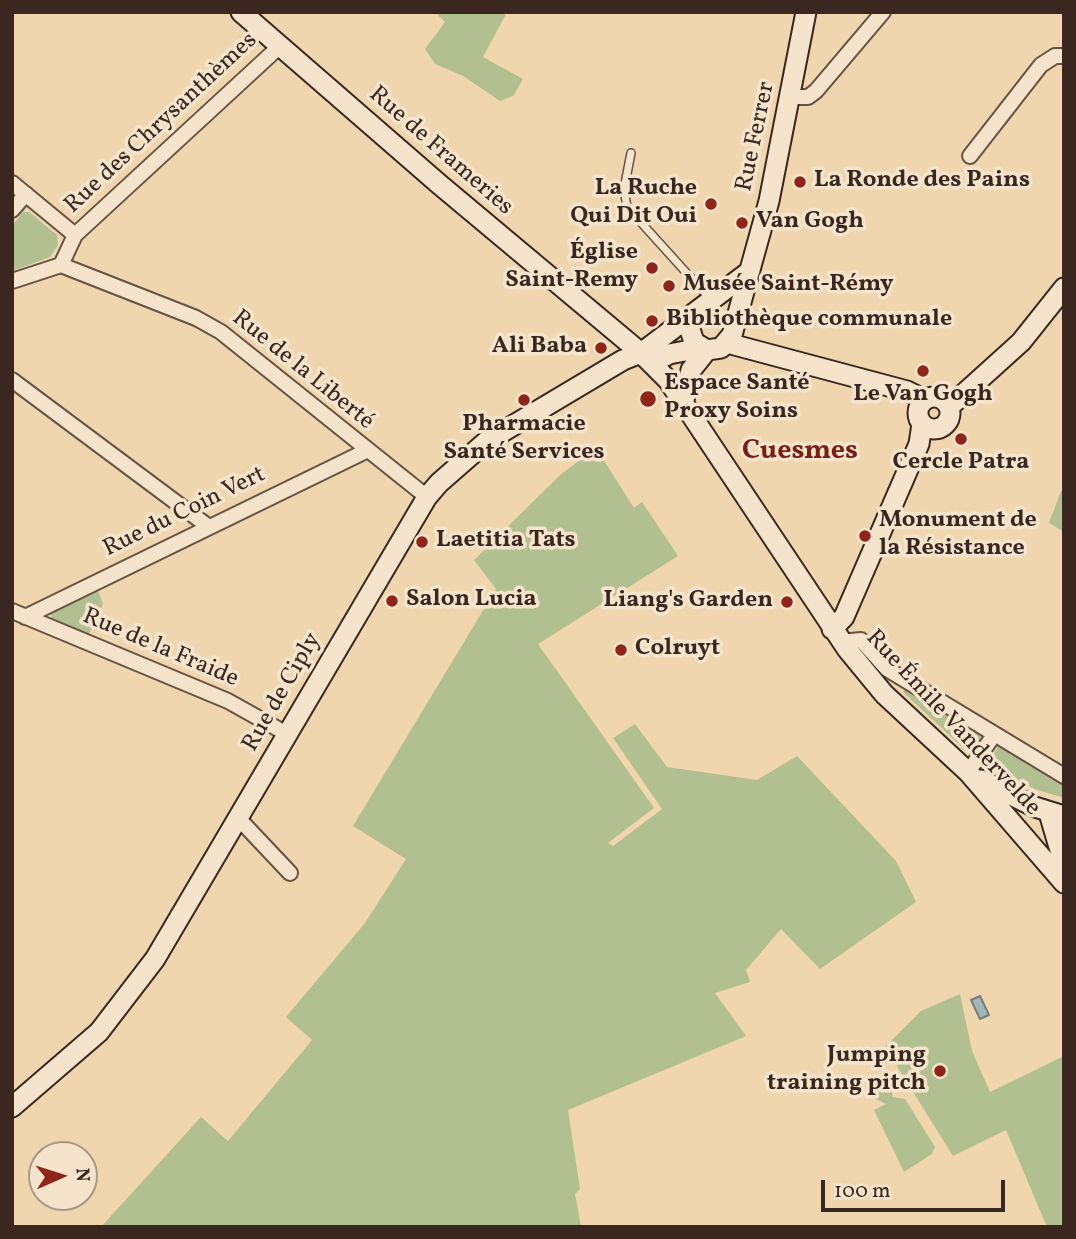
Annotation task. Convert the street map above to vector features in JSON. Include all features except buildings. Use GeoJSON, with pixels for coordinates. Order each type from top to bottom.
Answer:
{"type":"FeatureCollection","features":[{"type":"Feature","properties":{"kind":"street","name":"Rue de Frameries"},"geometry":{"type":"LineString","coordinates":[[241,12],[647,358],[684,400]]}},
{"type":"Feature","properties":{"kind":"street","name":"Rue Ferrer"},"geometry":{"type":"LineString","coordinates":[[730,336],[750,271],[791,97],[806,12]]}},
{"type":"Feature","properties":{"kind":"street"},"geometry":{"type":"LineString","coordinates":[[791,97],[808,97],[816,91],[883,12]]}},
{"type":"Feature","properties":{"kind":"street","name":"Rue des Chrysanthèmes"},"geometry":{"type":"LineString","coordinates":[[61,265],[75,235],[280,46]]}},
{"type":"Feature","properties":{"kind":"street"},"geometry":{"type":"LineString","coordinates":[[970,156],[974,146],[1041,65],[1055,56],[1064,56]]}},
{"type":"Feature","properties":{"kind":"street"},"geometry":{"type":"LineString","coordinates":[[12,183],[26,194]]}},
{"type":"Feature","properties":{"kind":"street","name":"Rue des Chrysanthèmes"},"geometry":{"type":"LineString","coordinates":[[12,210],[26,194],[75,235]]}},
{"type":"Feature","properties":{"kind":"street"},"geometry":{"type":"LineString","coordinates":[[12,281],[61,265]]}},
{"type":"Feature","properties":{"kind":"street","name":"Rue de la Liberté"},"geometry":{"type":"LineString","coordinates":[[61,265],[196,318],[221,332],[366,451],[427,497]]}},
{"type":"Feature","properties":{"kind":"street"},"geometry":{"type":"LineString","coordinates":[[647,358],[687,320],[750,271]]}},
{"type":"Feature","properties":{"kind":"street"},"geometry":{"type":"LineString","coordinates":[[1064,288],[1021,342],[949,407],[948,421],[928,427],[849,599],[837,635],[861,640],[887,668],[1064,776]]}},
{"type":"Feature","properties":{"kind":"street"},"geometry":{"type":"LineString","coordinates":[[647,358],[721,348],[730,336],[726,313],[708,303]]}},
{"type":"Feature","properties":{"kind":"street"},"geometry":{"type":"LineString","coordinates":[[687,320],[691,335],[704,349]]}},
{"type":"Feature","properties":{"kind":"street"},"geometry":{"type":"LineString","coordinates":[[730,336],[907,391],[925,400],[939,398],[949,407]]}},
{"type":"Feature","properties":{"kind":"street"},"geometry":{"type":"LineString","coordinates":[[684,400],[691,370],[704,349]]}},
{"type":"Feature","properties":{"kind":"street","name":"Rue de Ciply"},"geometry":{"type":"LineString","coordinates":[[12,1107],[65,1064],[129,996],[155,959],[427,497],[453,469],[487,441],[623,360],[647,358]]}},
{"type":"Feature","properties":{"kind":"street"},"geometry":{"type":"LineString","coordinates":[[12,380],[209,527]]}},
{"type":"Feature","properties":{"kind":"street","name":"Rue Émile Vandervelde"},"geometry":{"type":"LineString","coordinates":[[684,400],[837,635],[884,694],[968,772],[1036,847],[1064,883]]}},
{"type":"Feature","properties":{"kind":"street"},"geometry":{"type":"LineString","coordinates":[[925,400],[918,414],[928,427]]}},
{"type":"Feature","properties":{"kind":"street","name":"Rue du Coin Vert"},"geometry":{"type":"LineString","coordinates":[[18,614],[209,527],[366,451]]}},
{"type":"Feature","properties":{"kind":"street"},"geometry":{"type":"LineString","coordinates":[[819,610],[849,599]]}},
{"type":"Feature","properties":{"kind":"street","name":"Rue de la Fraide"},"geometry":{"type":"LineString","coordinates":[[18,614],[228,701],[287,734]]}},
{"type":"Feature","properties":{"kind":"street"},"geometry":{"type":"LineString","coordinates":[[994,735],[968,772],[1005,793],[1057,814]]}},
{"type":"Feature","properties":{"kind":"street"},"geometry":{"type":"LineString","coordinates":[[1036,847],[1037,830],[1057,814]]}},
{"type":"Feature","properties":{"kind":"street"},"geometry":{"type":"LineString","coordinates":[[1057,814],[1064,864]]}},
{"type":"Feature","properties":{"kind":"street"},"geometry":{"type":"LineString","coordinates":[[239,819],[290,873]]}},
{"type":"Feature","properties":{"kind":"lane"},"geometry":{"type":"LineString","coordinates":[[631,153],[624,189],[627,207],[708,303]]}},
{"type":"Feature","properties":{"kind":"green space"},"geometry":{"type":"Polygon","coordinates":[[[435,12],[507,12],[483,57],[523,79],[513,96],[500,101],[463,76],[435,64],[425,49],[445,22],[435,12]]]}},
{"type":"Feature","properties":{"kind":"green space"},"geometry":{"type":"Polygon","coordinates":[[[23,212],[29,212],[57,235],[58,245],[50,257],[12,271],[12,226],[23,212]]]}},
{"type":"Feature","properties":{"kind":"green space"},"geometry":{"type":"Polygon","coordinates":[[[596,448],[634,508],[642,502],[678,556],[538,644],[654,808],[608,843],[613,846],[662,809],[613,738],[635,724],[667,767],[757,780],[797,756],[896,861],[916,902],[820,969],[781,929],[746,970],[750,982],[715,993],[746,1036],[568,1110],[580,1189],[575,1194],[581,1227],[101,1227],[201,1117],[228,1141],[312,1040],[286,1017],[365,923],[406,859],[353,826],[496,589],[474,560],[560,475],[596,448]]]}},
{"type":"Feature","properties":{"kind":"green space"},"geometry":{"type":"Polygon","coordinates":[[[1061,491],[1064,491],[1064,532],[1049,523],[1061,491]]]}},
{"type":"Feature","properties":{"kind":"green space"},"geometry":{"type":"Polygon","coordinates":[[[97,588],[103,604],[89,634],[52,619],[50,610],[97,588]]]}},
{"type":"Feature","properties":{"kind":"green space"},"geometry":{"type":"Polygon","coordinates":[[[906,687],[986,736],[974,754],[962,747],[903,692],[906,687]]]}},
{"type":"Feature","properties":{"kind":"green space"},"geometry":{"type":"Polygon","coordinates":[[[999,745],[1064,784],[1064,798],[1035,789],[988,765],[999,745]]]}},
{"type":"Feature","properties":{"kind":"green space"},"geometry":{"type":"Polygon","coordinates":[[[960,994],[972,1051],[990,1092],[1064,1056],[1064,1227],[1047,1227],[1006,1130],[953,1156],[885,1047],[921,1011],[960,994]]]}},
{"type":"Feature","properties":{"kind":"green space","name":"Jumping training pitch"},"geometry":{"type":"Polygon","coordinates":[[[885,1078],[893,1085],[892,1097],[905,1099],[935,1147],[932,1154],[904,1172],[874,1110],[886,1104],[874,1098],[871,1085],[877,1079],[885,1078]]]}},
{"type":"Feature","properties":{"kind":"shaded area"},"geometry":{"type":"Polygon","coordinates":[[[980,996],[989,1015],[980,1019],[971,1000],[980,996]]]}},
{"type":"Feature","properties":{"kind":"place","name":"La Ronde des Pains"},"geometry":{"type":"Point","coordinates":[800,182]}},
{"type":"Feature","properties":{"kind":"place","name":"La Ruche Qui Dit Oui"},"geometry":{"type":"Point","coordinates":[711,204]}},
{"type":"Feature","properties":{"kind":"place","name":"Van Gogh"},"geometry":{"type":"Point","coordinates":[742,223]}},
{"type":"Feature","properties":{"kind":"place","name":"Église Saint-Remy"},"geometry":{"type":"Point","coordinates":[652,268]}},
{"type":"Feature","properties":{"kind":"place","name":"Musée Saint-Rémy"},"geometry":{"type":"Point","coordinates":[669,286]}},
{"type":"Feature","properties":{"kind":"place","name":"Bibliothèque communale"},"geometry":{"type":"Point","coordinates":[652,321]}},
{"type":"Feature","properties":{"kind":"place","name":"Ali Baba"},"geometry":{"type":"Point","coordinates":[601,348]}},
{"type":"Feature","properties":{"kind":"place","name":"Le Van Gogh"},"geometry":{"type":"Point","coordinates":[923,371]}},
{"type":"Feature","properties":{"kind":"place","name":"Espace Santé Proxy Soins"},"geometry":{"type":"Point","coordinates":[648,399]}},
{"type":"Feature","properties":{"kind":"place","name":"Pharmacie Santé Services"},"geometry":{"type":"Point","coordinates":[524,400]}},
{"type":"Feature","properties":{"kind":"place","name":"Cercle Patra"},"geometry":{"type":"Point","coordinates":[961,439]}},
{"type":"Feature","properties":{"kind":"place","name":"Monument de la Résistance"},"geometry":{"type":"Point","coordinates":[865,536]}},
{"type":"Feature","properties":{"kind":"place","name":"Laetitia Tats"},"geometry":{"type":"Point","coordinates":[422,542]}},
{"type":"Feature","properties":{"kind":"place","name":"Salon Lucia"},"geometry":{"type":"Point","coordinates":[392,601]}},
{"type":"Feature","properties":{"kind":"place","name":"Liang's Garden"},"geometry":{"type":"Point","coordinates":[787,602]}},
{"type":"Feature","properties":{"kind":"place","name":"Colruyt"},"geometry":{"type":"Point","coordinates":[621,650]}},
{"type":"Feature","properties":{"kind":"place","name":"Jumping training pitch"},"geometry":{"type":"Point","coordinates":[940,1071]}},
{"type":"Feature","properties":{"kind":"district","name":"Cuesmes"},"geometry":{"type":"Point","coordinates":[800,453]}}]}
